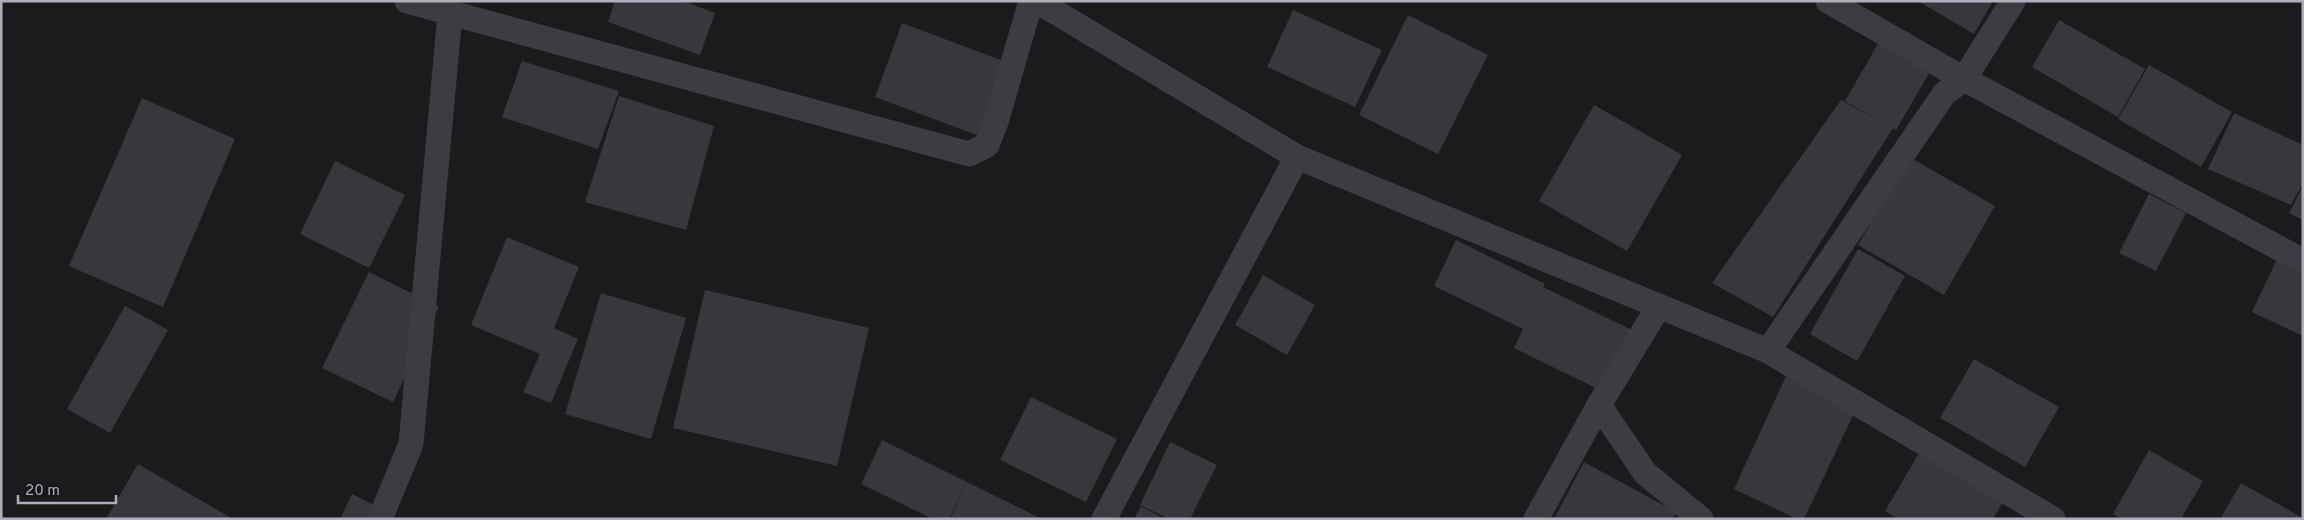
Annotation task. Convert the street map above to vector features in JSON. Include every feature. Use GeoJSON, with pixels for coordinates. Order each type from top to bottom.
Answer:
{"type":"FeatureCollection","features":[{"type":"Feature","properties":{"kind":"street"},"geometry":{"type":"LineString","coordinates":[[407,1],[969,154],[987,146],[996,122],[1031,1]]}},
{"type":"Feature","properties":{"kind":"street"},"geometry":{"type":"LineString","coordinates":[[1037,1],[1297,157],[1768,351],[2053,519]]}},
{"type":"Feature","properties":{"kind":"street"},"geometry":{"type":"LineString","coordinates":[[1828,1],[1964,79],[2303,261]]}},
{"type":"Feature","properties":{"kind":"street"},"geometry":{"type":"LineString","coordinates":[[1768,351],[1944,94],[1964,79],[2013,1]]}},
{"type":"Feature","properties":{"kind":"street"},"geometry":{"type":"LineString","coordinates":[[380,519],[410,444],[450,14]]}},
{"type":"Feature","properties":{"kind":"street"},"geometry":{"type":"LineString","coordinates":[[1104,519],[1297,157]]}},
{"type":"Feature","properties":{"kind":"street"},"geometry":{"type":"LineString","coordinates":[[1536,519],[1599,405],[1659,306]]}},
{"type":"Feature","properties":{"kind":"street"},"geometry":{"type":"LineString","coordinates":[[1599,405],[1645,473],[1701,519]]}},
{"type":"Feature","properties":{"kind":"building"},"geometry":{"type":"Polygon","coordinates":[[[615,1],[683,1],[715,13],[700,55],[608,22],[615,1]]]}},
{"type":"Feature","properties":{"kind":"building"},"geometry":{"type":"Polygon","coordinates":[[[1918,1],[1993,1],[1974,34],[1918,1]]]}},
{"type":"Feature","properties":{"kind":"building"},"geometry":{"type":"Polygon","coordinates":[[[1293,10],[1382,50],[1355,107],[1267,67],[1293,10]]]}},
{"type":"Feature","properties":{"kind":"building"},"geometry":{"type":"Polygon","coordinates":[[[1408,15],[1488,55],[1438,154],[1359,115],[1408,15]]]}},
{"type":"Feature","properties":{"kind":"building"},"geometry":{"type":"Polygon","coordinates":[[[2059,20],[2145,69],[2118,117],[2032,67],[2059,20]]]}},
{"type":"Feature","properties":{"kind":"building"},"geometry":{"type":"Polygon","coordinates":[[[902,23],[1006,62],[979,136],[875,97],[902,23]]]}},
{"type":"Feature","properties":{"kind":"building"},"geometry":{"type":"Polygon","coordinates":[[[1883,35],[1934,65],[1896,130],[1893,128],[1773,317],[1712,283],[1841,100],[1879,121],[1845,101],[1883,35]]]}},
{"type":"Feature","properties":{"kind":"building"},"geometry":{"type":"Polygon","coordinates":[[[522,61],[619,91],[598,149],[502,117],[522,61]]]}},
{"type":"Feature","properties":{"kind":"building"},"geometry":{"type":"Polygon","coordinates":[[[2149,65],[2232,112],[2201,167],[2118,119],[2149,65]]]}},
{"type":"Feature","properties":{"kind":"building"},"geometry":{"type":"Polygon","coordinates":[[[619,96],[714,126],[686,230],[585,202],[619,96]]]}},
{"type":"Feature","properties":{"kind":"building"},"geometry":{"type":"Polygon","coordinates":[[[142,98],[235,139],[163,307],[69,266],[142,98]]]}},
{"type":"Feature","properties":{"kind":"building"},"geometry":{"type":"Polygon","coordinates":[[[1594,105],[1682,155],[1627,251],[1539,201],[1594,105]]]}},
{"type":"Feature","properties":{"kind":"building"},"geometry":{"type":"Polygon","coordinates":[[[2234,113],[2303,145],[2303,183],[2291,205],[2208,169],[2234,113]]]}},
{"type":"Feature","properties":{"kind":"building"},"geometry":{"type":"Polygon","coordinates":[[[1909,157],[1995,206],[1944,295],[1858,245],[1909,157]]]}},
{"type":"Feature","properties":{"kind":"building"},"geometry":{"type":"Polygon","coordinates":[[[335,161],[405,195],[369,268],[300,234],[335,161]]]}},
{"type":"Feature","properties":{"kind":"building"},"geometry":{"type":"Polygon","coordinates":[[[2303,186],[2303,220],[2289,213],[2303,186]]]}},
{"type":"Feature","properties":{"kind":"building"},"geometry":{"type":"Polygon","coordinates":[[[2149,194],[2186,213],[2156,271],[2119,253],[2149,194]]]}},
{"type":"Feature","properties":{"kind":"building"},"geometry":{"type":"Polygon","coordinates":[[[507,237],[579,267],[554,328],[578,339],[551,403],[523,392],[540,354],[471,325],[507,237]]]}},
{"type":"Feature","properties":{"kind":"building"},"geometry":{"type":"Polygon","coordinates":[[[1456,240],[1545,284],[1543,287],[1634,331],[1604,392],[1514,348],[1523,329],[1434,286],[1456,240]]]}},
{"type":"Feature","properties":{"kind":"building"},"geometry":{"type":"Polygon","coordinates":[[[1858,249],[1905,276],[1857,361],[1810,334],[1858,249]]]}},
{"type":"Feature","properties":{"kind":"building"},"geometry":{"type":"Polygon","coordinates":[[[2277,259],[2303,271],[2303,336],[2252,312],[2277,259]]]}},
{"type":"Feature","properties":{"kind":"building"},"geometry":{"type":"Polygon","coordinates":[[[369,272],[439,307],[393,402],[322,368],[369,272]]]}},
{"type":"Feature","properties":{"kind":"building"},"geometry":{"type":"Polygon","coordinates":[[[1263,275],[1315,305],[1287,355],[1235,325],[1263,275]]]}},
{"type":"Feature","properties":{"kind":"building"},"geometry":{"type":"Polygon","coordinates":[[[705,290],[869,328],[837,466],[673,428],[705,290]]]}},
{"type":"Feature","properties":{"kind":"building"},"geometry":{"type":"Polygon","coordinates":[[[601,293],[686,318],[651,439],[565,414],[601,293]]]}},
{"type":"Feature","properties":{"kind":"building"},"geometry":{"type":"Polygon","coordinates":[[[125,306],[168,330],[110,433],[67,409],[125,306]]]}},
{"type":"Feature","properties":{"kind":"building"},"geometry":{"type":"Polygon","coordinates":[[[1974,359],[2059,407],[2025,467],[1940,418],[1974,359]]]}},
{"type":"Feature","properties":{"kind":"building"},"geometry":{"type":"Polygon","coordinates":[[[1786,376],[1856,409],[1804,519],[1797,519],[1734,489],[1786,376]]]}},
{"type":"Feature","properties":{"kind":"building"},"geometry":{"type":"Polygon","coordinates":[[[1031,397],[1117,439],[1086,502],[1000,460],[1031,397]]]}},
{"type":"Feature","properties":{"kind":"building"},"geometry":{"type":"Polygon","coordinates":[[[882,440],[967,482],[949,519],[933,519],[861,484],[882,440]]]}},
{"type":"Feature","properties":{"kind":"building"},"geometry":{"type":"Polygon","coordinates":[[[1170,442],[1217,465],[1190,519],[1169,519],[1140,505],[1170,442]]]}},
{"type":"Feature","properties":{"kind":"building"},"geometry":{"type":"Polygon","coordinates":[[[2149,450],[2203,481],[2181,519],[2122,519],[2113,514],[2149,450]]]}},
{"type":"Feature","properties":{"kind":"building"},"geometry":{"type":"Polygon","coordinates":[[[1919,453],[2003,502],[1993,519],[1898,519],[1885,511],[1919,453]]]}},
{"type":"Feature","properties":{"kind":"building"},"geometry":{"type":"Polygon","coordinates":[[[1584,462],[1676,512],[1672,519],[1554,519],[1584,462]]]}},
{"type":"Feature","properties":{"kind":"building"},"geometry":{"type":"Polygon","coordinates":[[[138,464],[233,519],[106,519],[138,464]]]}},
{"type":"Feature","properties":{"kind":"building"},"geometry":{"type":"Polygon","coordinates":[[[967,482],[1042,519],[950,519],[967,482]]]}},
{"type":"Feature","properties":{"kind":"building"},"geometry":{"type":"Polygon","coordinates":[[[2241,483],[2303,518],[2303,519],[2220,519],[2241,483]]]}},
{"type":"Feature","properties":{"kind":"building"},"geometry":{"type":"Polygon","coordinates":[[[352,494],[394,515],[392,519],[340,519],[352,494]]]}},
{"type":"Feature","properties":{"kind":"building"},"geometry":{"type":"Polygon","coordinates":[[[1141,506],[1164,519],[1134,519],[1141,506]]]}}]}
